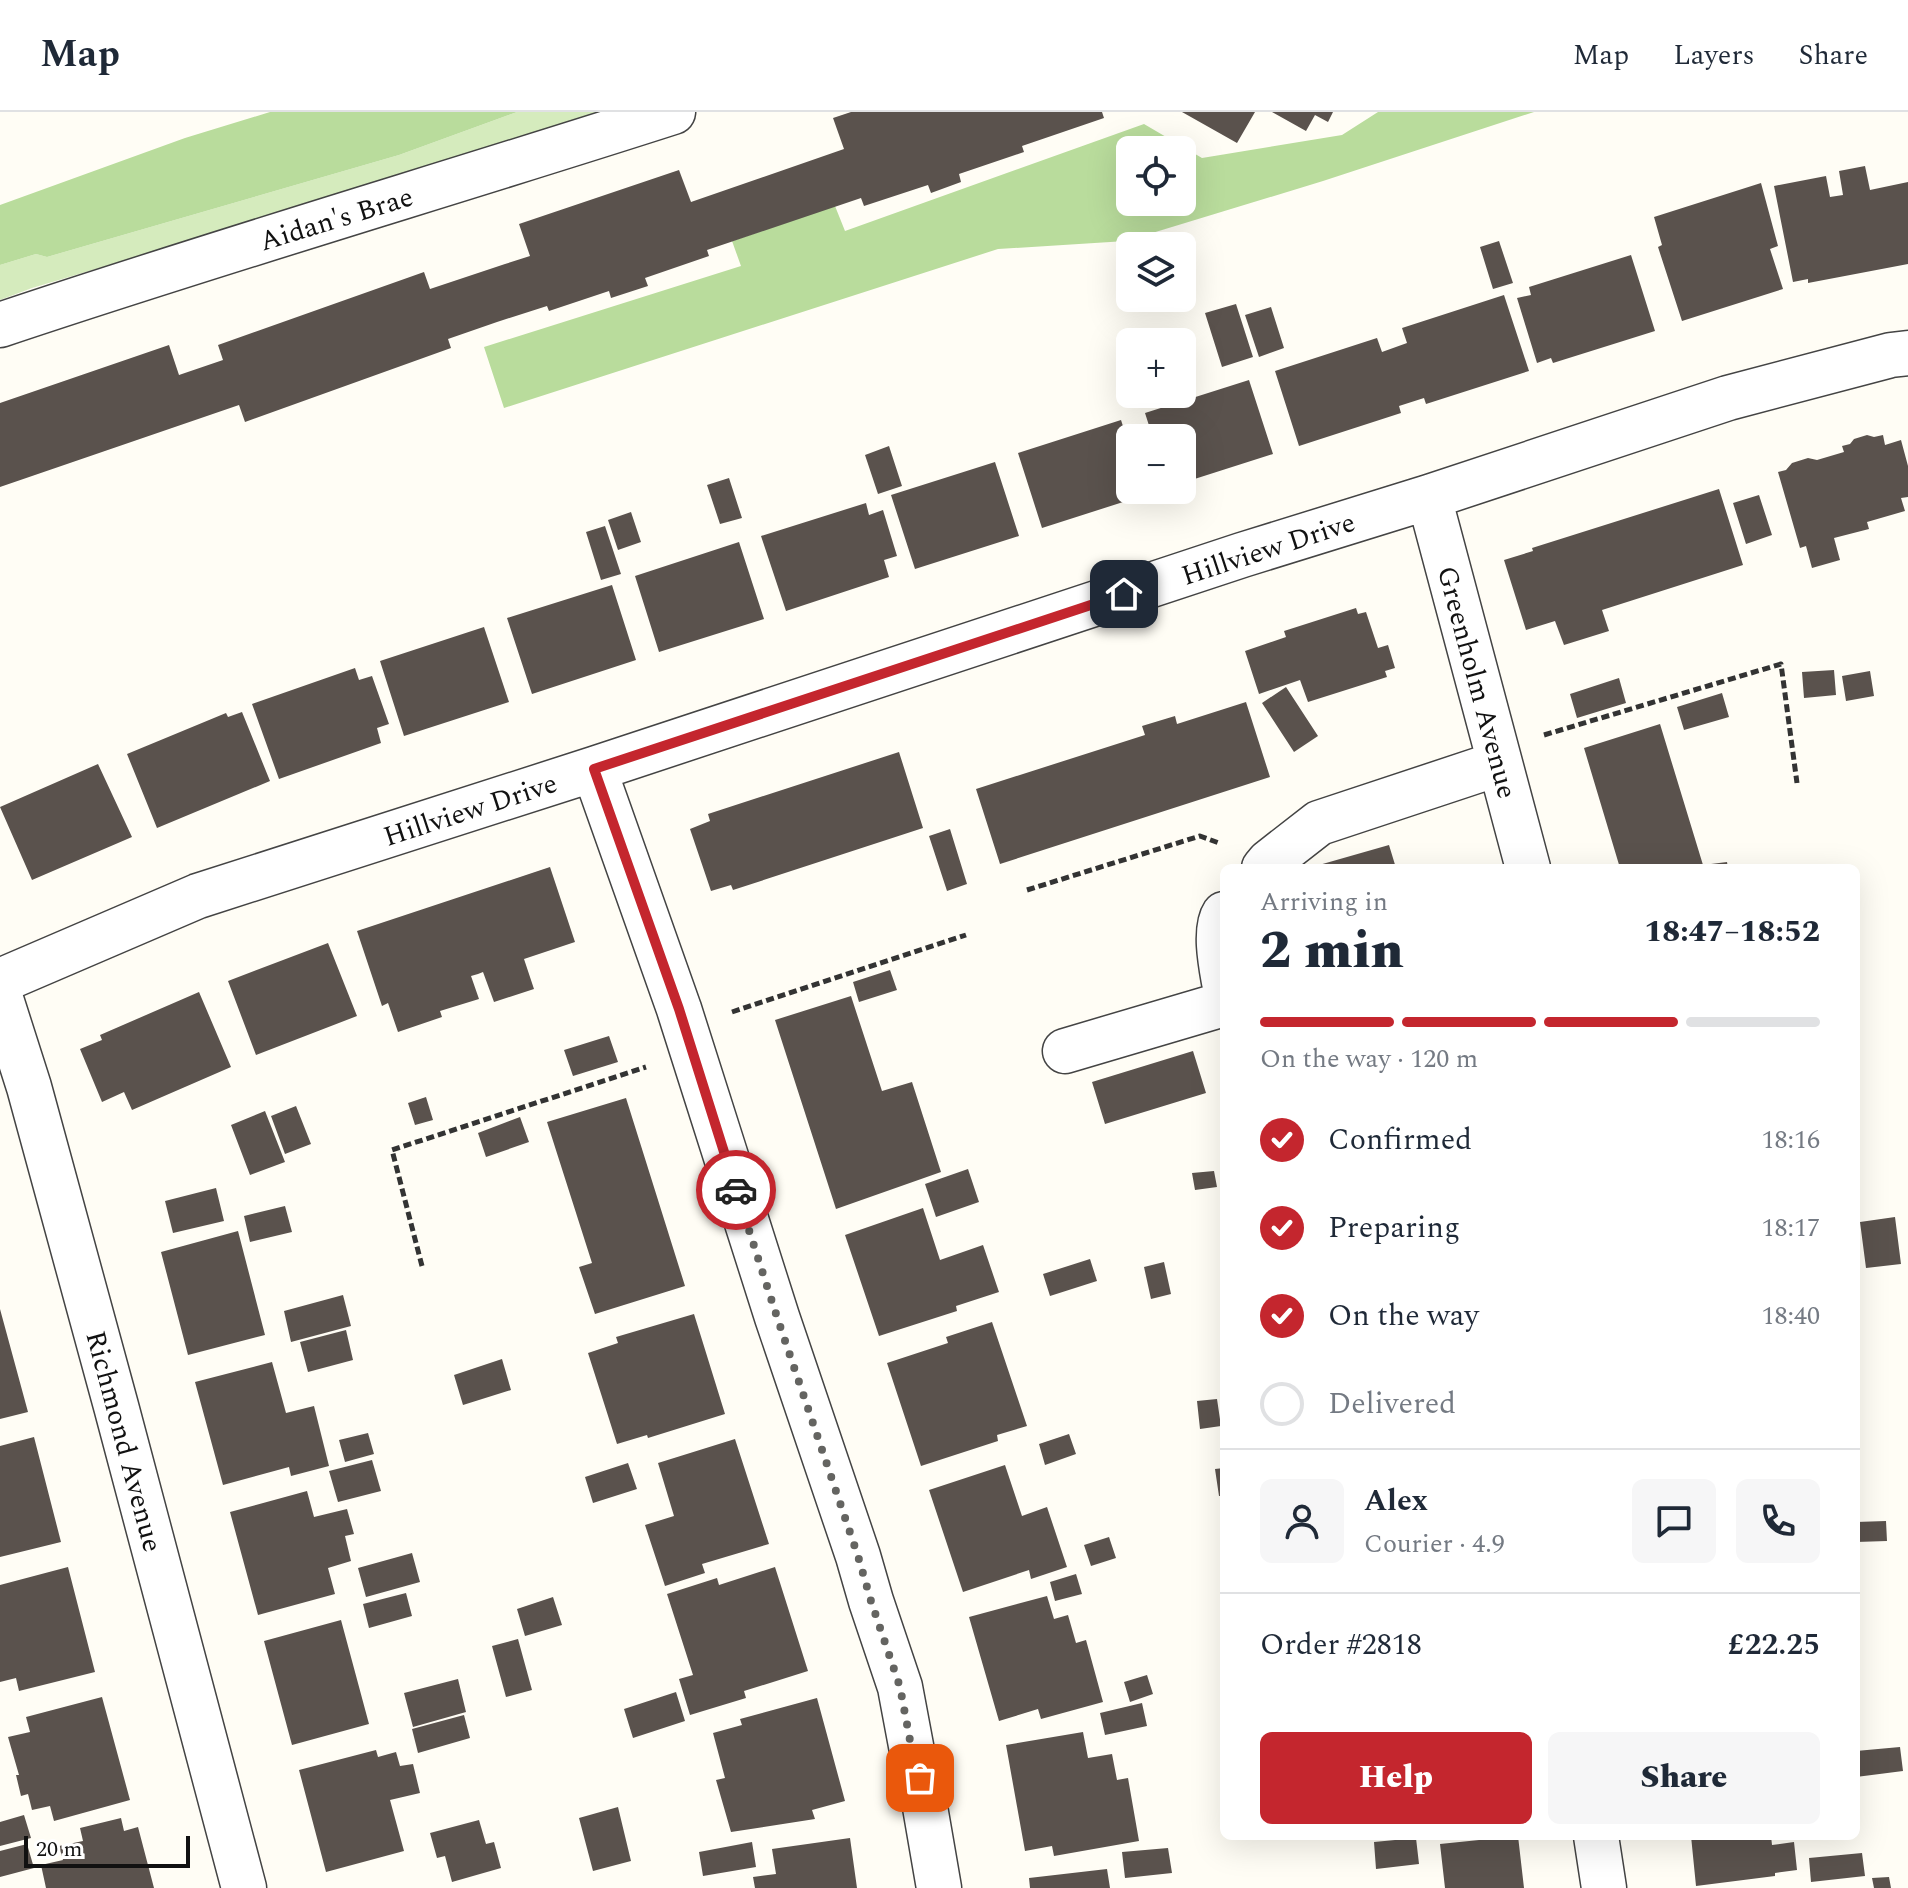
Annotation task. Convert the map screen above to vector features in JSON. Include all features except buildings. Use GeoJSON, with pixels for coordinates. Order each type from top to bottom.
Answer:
{"type":"FeatureCollection","features":[{"type":"Feature","properties":{"kind":"street","name":"Aidan's Brae"},"geometry":{"type":"LineString","coordinates":[[0,325],[156,273],[673,112]]}},
{"type":"Feature","properties":{"kind":"street","name":"Hillview Drive"},"geometry":{"type":"LineString","coordinates":[[0,981],[198,896],[1728,398],[1908,353]]}},
{"type":"Feature","properties":{"kind":"street","name":"Greenholm Avenue"},"geometry":{"type":"LineString","coordinates":[[1429,497],[1527,864]]}},
{"type":"Feature","properties":{"kind":"street"},"geometry":{"type":"LineString","coordinates":[[1267,864],[1319,823],[1498,756]]}},
{"type":"Feature","properties":{"kind":"street"},"geometry":{"type":"LineString","coordinates":[[594,769],[688,1039],[900,1687],[939,1888]]}},
{"type":"Feature","properties":{"kind":"street"},"geometry":{"type":"LineString","coordinates":[[1220,919],[1220,958]]}},
{"type":"Feature","properties":{"kind":"street","name":"Richmond Avenue"},"geometry":{"type":"LineString","coordinates":[[0,996],[29,1087],[244,1888]]}},
{"type":"Feature","properties":{"kind":"street"},"geometry":{"type":"LineString","coordinates":[[1065,1051],[1220,1005]]}},
{"type":"Feature","properties":{"kind":"street"},"geometry":{"type":"LineString","coordinates":[[1597,1840],[1604,1888]]}},
{"type":"Feature","properties":{"kind":"path"},"geometry":{"type":"LineString","coordinates":[[1498,756],[1781,664],[1797,783]]}},
{"type":"Feature","properties":{"kind":"path"},"geometry":{"type":"LineString","coordinates":[[1027,890],[1200,836],[1264,864]]}},
{"type":"Feature","properties":{"kind":"path"},"geometry":{"type":"LineString","coordinates":[[422,1266],[392,1150],[966,935]]}},
{"type":"Feature","properties":{"kind":"green space"},"geometry":{"type":"Polygon","coordinates":[[[270,112],[517,112],[399,155],[47,257],[36,254],[0,265],[0,205],[185,138],[270,112]]]}},
{"type":"Feature","properties":{"kind":"green space"},"geometry":{"type":"Polygon","coordinates":[[[517,112],[608,112],[0,300],[0,265],[36,254],[47,257],[399,155],[517,112]]]}},
{"type":"Feature","properties":{"kind":"green space"},"geometry":{"type":"Polygon","coordinates":[[[1378,112],[1534,112],[1156,232],[1116,232],[1116,242],[998,249],[504,408],[484,347],[741,266],[732,241],[835,206],[845,231],[1144,124],[1164,136],[1116,136],[1116,216],[1196,216],[1196,154],[1202,158],[1342,135],[1378,112]]]}},
{"type":"Feature","properties":{"kind":"way so far"},"geometry":{"type":"LineString","coordinates":[[736,1190],[900,1687],[920,1778]]}},
{"type":"Feature","properties":{"kind":"route"},"geometry":{"type":"LineString","coordinates":[[736,1190],[679,1009],[594,769],[1124,594]]}}]}
